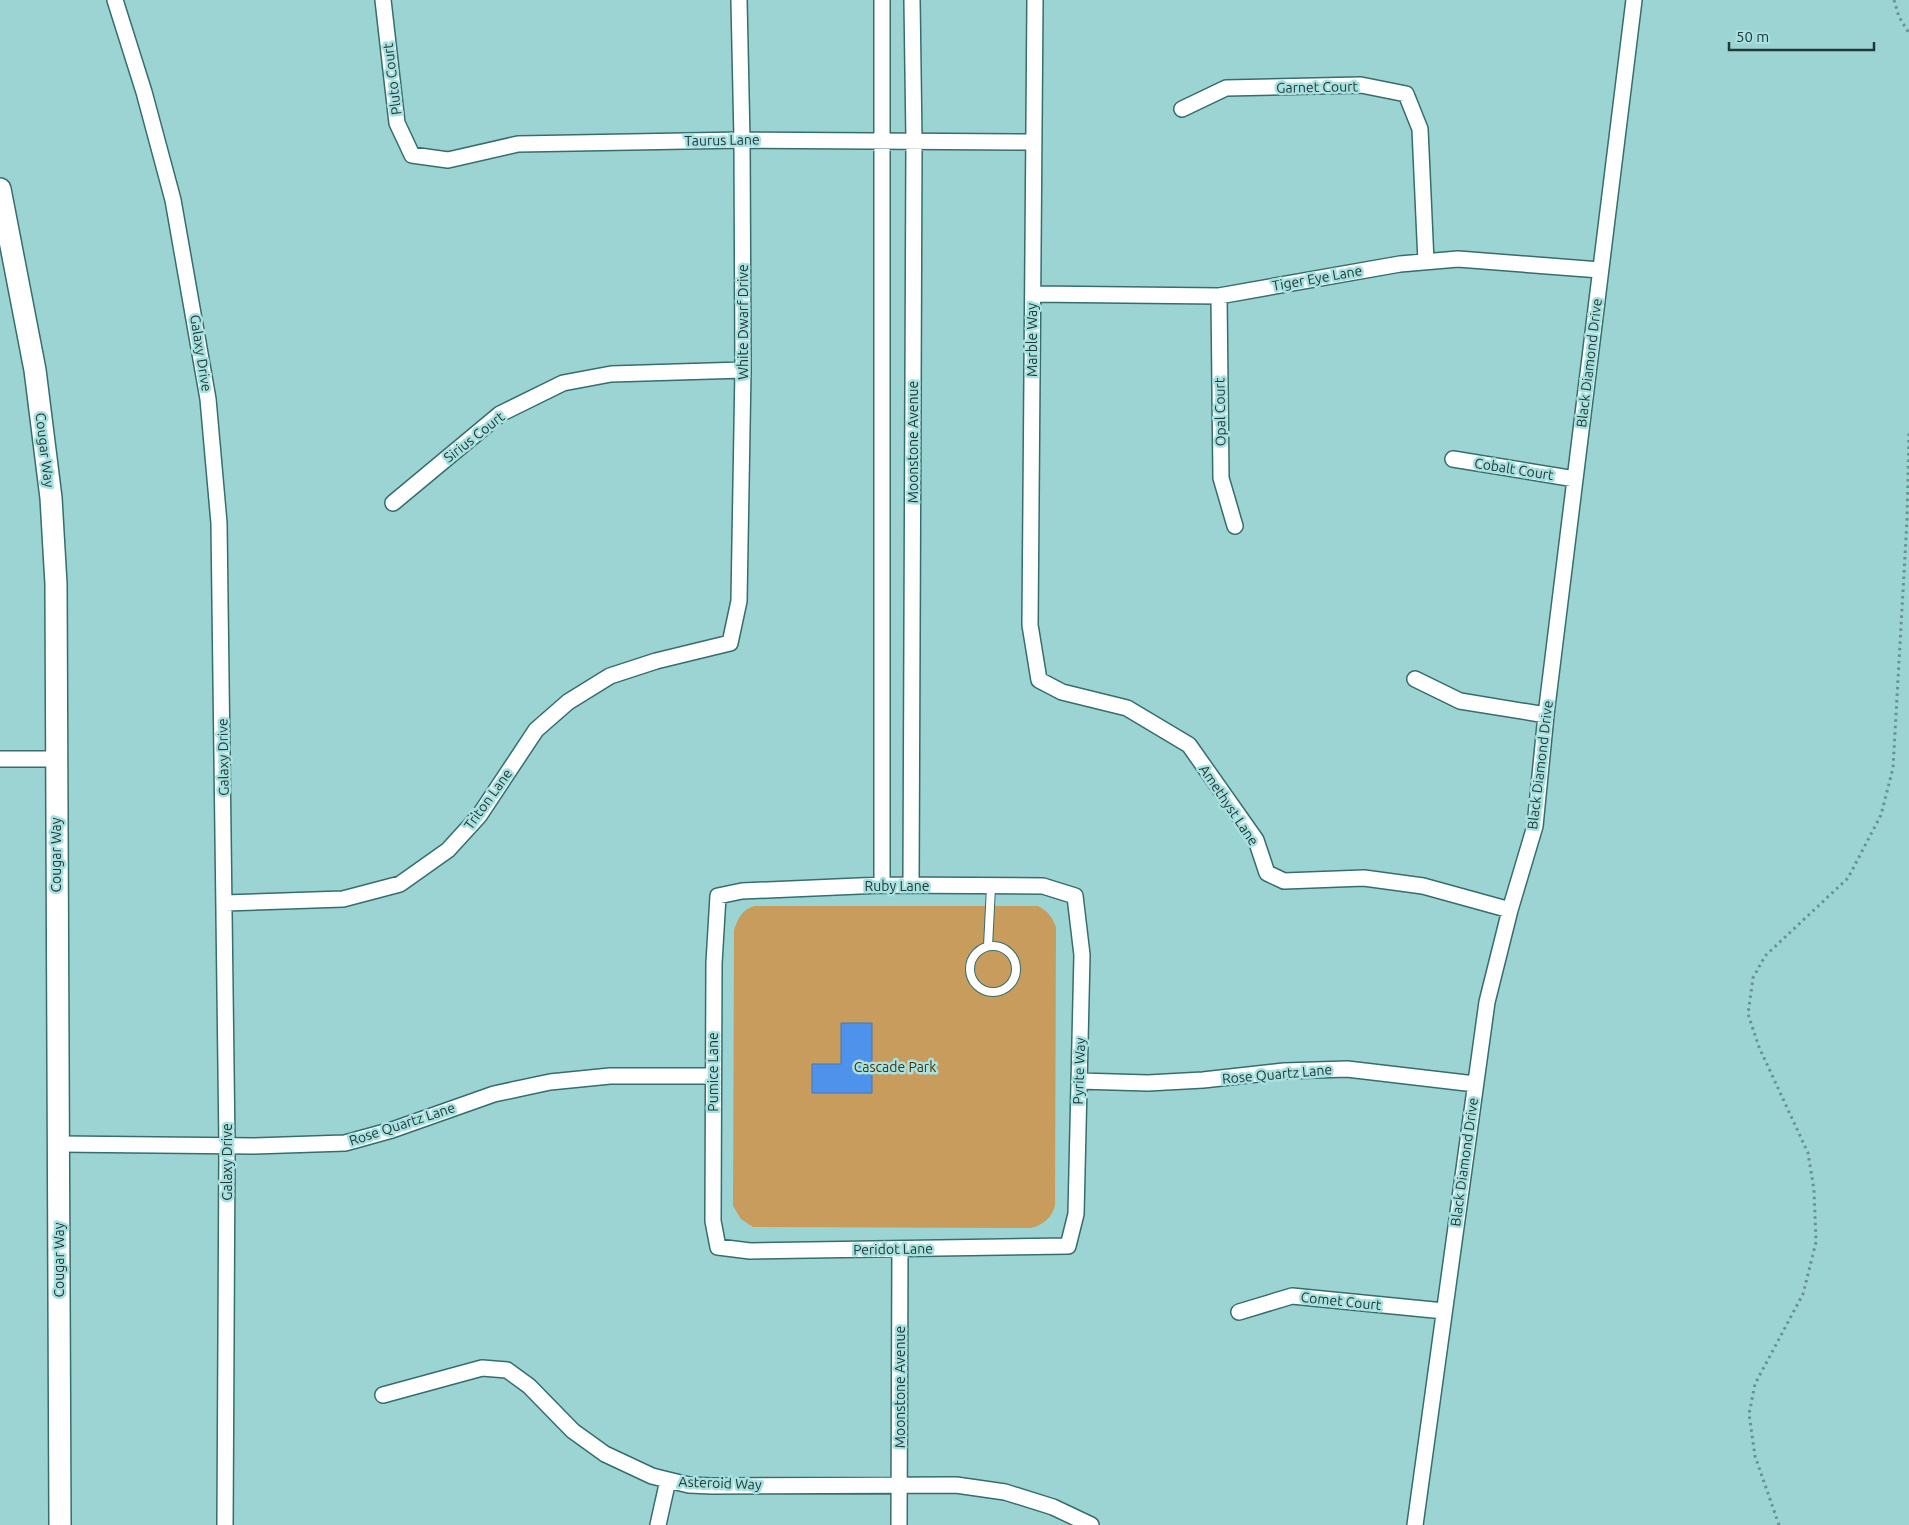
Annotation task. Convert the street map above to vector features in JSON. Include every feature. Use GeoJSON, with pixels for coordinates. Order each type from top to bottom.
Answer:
{"type":"FeatureCollection","features":[{"type":"Feature","properties":{"kind":"street","name":"Galaxy Drive"},"geometry":{"type":"LineString","coordinates":[[115,0],[144,92],[173,200],[208,399],[219,523],[227,1146],[225,1525]]}},
{"type":"Feature","properties":{"kind":"street","name":"Pluto Court"},"geometry":{"type":"LineString","coordinates":[[383,0],[397,123],[412,155]]}},
{"type":"Feature","properties":{"kind":"street","name":"White Dwarf Drive"},"geometry":{"type":"LineString","coordinates":[[730,643],[739,601],[743,370],[739,0]]}},
{"type":"Feature","properties":{"kind":"street"},"geometry":{"type":"LineString","coordinates":[[882,0],[882,885]]}},
{"type":"Feature","properties":{"kind":"street","name":"Moonstone Avenue"},"geometry":{"type":"LineString","coordinates":[[911,885],[914,141],[912,0]]}},
{"type":"Feature","properties":{"kind":"street","name":"Marble Way"},"geometry":{"type":"LineString","coordinates":[[1034,0],[1030,625],[1039,680]]}},
{"type":"Feature","properties":{"kind":"street","name":"Black Diamond Drive"},"geometry":{"type":"LineString","coordinates":[[1415,1525],[1487,1002],[1510,910],[1535,826],[1546,715],[1634,0]]}},
{"type":"Feature","properties":{"kind":"street","name":"Garnet Court"},"geometry":{"type":"LineString","coordinates":[[1182,108],[1226,88],[1361,85],[1406,94],[1420,129],[1426,262]]}},
{"type":"Feature","properties":{"kind":"street","name":"Taurus Lane"},"geometry":{"type":"LineString","coordinates":[[412,155],[448,160],[518,144],[742,140],[1034,142]]}},
{"type":"Feature","properties":{"kind":"street","name":"Cougar Way"},"geometry":{"type":"LineString","coordinates":[[0,189],[35,370],[51,498],[56,584],[60,1525]]}},
{"type":"Feature","properties":{"kind":"street","name":"Tiger Eye Lane"},"geometry":{"type":"LineString","coordinates":[[1033,294],[1219,296],[1400,264],[1458,259],[1600,270]]}},
{"type":"Feature","properties":{"kind":"street","name":"Opal Court"},"geometry":{"type":"LineString","coordinates":[[1219,296],[1221,478],[1235,526]]}},
{"type":"Feature","properties":{"kind":"street","name":"Sirius Court"},"geometry":{"type":"LineString","coordinates":[[393,503],[500,414],[562,383],[611,374],[743,370]]}},
{"type":"Feature","properties":{"kind":"street","name":"Cobalt Court"},"geometry":{"type":"LineString","coordinates":[[1453,459],[1575,479]]}},
{"type":"Feature","properties":{"kind":"street","name":"Triton Lane"},"geometry":{"type":"LineString","coordinates":[[225,903],[343,899],[400,884],[455,843],[479,816],[536,730],[568,702],[610,676],[656,661],[730,643]]}},
{"type":"Feature","properties":{"kind":"street"},"geometry":{"type":"LineString","coordinates":[[1415,679],[1460,701],[1546,715]]}},
{"type":"Feature","properties":{"kind":"street","name":"Amethyst Lane"},"geometry":{"type":"LineString","coordinates":[[1039,680],[1062,692],[1126,708],[1189,746],[1256,840],[1267,873],[1284,881],[1364,878],[1423,886],[1510,910]]}},
{"type":"Feature","properties":{"kind":"street"},"geometry":{"type":"LineString","coordinates":[[0,758],[56,759]]}},
{"type":"Feature","properties":{"kind":"street","name":"Ruby Lane"},"geometry":{"type":"LineString","coordinates":[[718,896],[742,891],[882,885],[1043,886],[1075,896]]}},
{"type":"Feature","properties":{"kind":"street","name":"Pumice Lane"},"geometry":{"type":"LineString","coordinates":[[718,896],[714,962],[713,1076],[713,1221],[718,1247]]}},
{"type":"Feature","properties":{"kind":"street","name":"Pyrite Way"},"geometry":{"type":"LineString","coordinates":[[1068,1246],[1076,1214],[1082,955],[1075,896]]}},
{"type":"Feature","properties":{"kind":"street","name":"Rose Quartz Lane"},"geometry":{"type":"LineString","coordinates":[[1079,1081],[1148,1083],[1203,1080],[1284,1071],[1347,1069],[1475,1084]]}},
{"type":"Feature","properties":{"kind":"street","name":"Rose Quartz Lane"},"geometry":{"type":"LineString","coordinates":[[58,1144],[227,1146],[345,1143],[392,1130],[494,1094],[550,1082],[610,1076],[713,1076]]}},
{"type":"Feature","properties":{"kind":"street","name":"Peridot Lane"},"geometry":{"type":"LineString","coordinates":[[718,1247],[750,1251],[1068,1246]]}},
{"type":"Feature","properties":{"kind":"street","name":"Moonstone Avenue"},"geometry":{"type":"LineString","coordinates":[[899,1525],[900,1249]]}},
{"type":"Feature","properties":{"kind":"street","name":"Comet Court"},"geometry":{"type":"LineString","coordinates":[[1239,1312],[1292,1296],[1444,1311]]}},
{"type":"Feature","properties":{"kind":"street","name":"Asteroid Way"},"geometry":{"type":"LineString","coordinates":[[383,1395],[482,1368],[507,1370],[529,1386],[574,1431],[605,1454],[652,1476],[689,1484],[712,1486],[956,1485],[1005,1492],[1053,1507],[1091,1525]]}},
{"type":"Feature","properties":{"kind":"street"},"geometry":{"type":"LineString","coordinates":[[658,1525],[668,1480]]}},
{"type":"Feature","properties":{"kind":"lane"},"geometry":{"type":"LineString","coordinates":[[988,946],[991,887]]}},
{"type":"Feature","properties":{"kind":"lane"},"geometry":{"type":"LineString","coordinates":[[988,946],[996,946],[1010,953],[1016,967],[1012,983],[1000,992],[984,991],[973,982],[970,975],[969,967],[975,954],[988,946]]}},
{"type":"Feature","properties":{"kind":"path"},"geometry":{"type":"LineString","coordinates":[[1894,0],[1899,17],[1909,33]]}},
{"type":"Feature","properties":{"kind":"path"},"geometry":{"type":"LineString","coordinates":[[1779,1525],[1755,1456],[1749,1414],[1755,1384],[1803,1294],[1816,1242],[1814,1190],[1808,1153],[1759,1047],[1748,1014],[1753,978],[1765,956],[1848,878],[1880,815],[1893,768],[1907,520],[1909,433]]}},
{"type":"Feature","properties":{"kind":"green space","name":"Cascade Park"},"geometry":{"type":"Polygon","coordinates":[[[754,906],[1038,906],[1047,912],[1056,927],[1055,1205],[1052,1214],[1046,1220],[1031,1228],[753,1227],[741,1219],[733,1206],[734,930],[741,915],[754,906]]]}},
{"type":"Feature","properties":{"kind":"water"},"geometry":{"type":"Polygon","coordinates":[[[841,1023],[872,1023],[872,1093],[812,1093],[812,1064],[841,1064],[841,1023]]]}}]}
